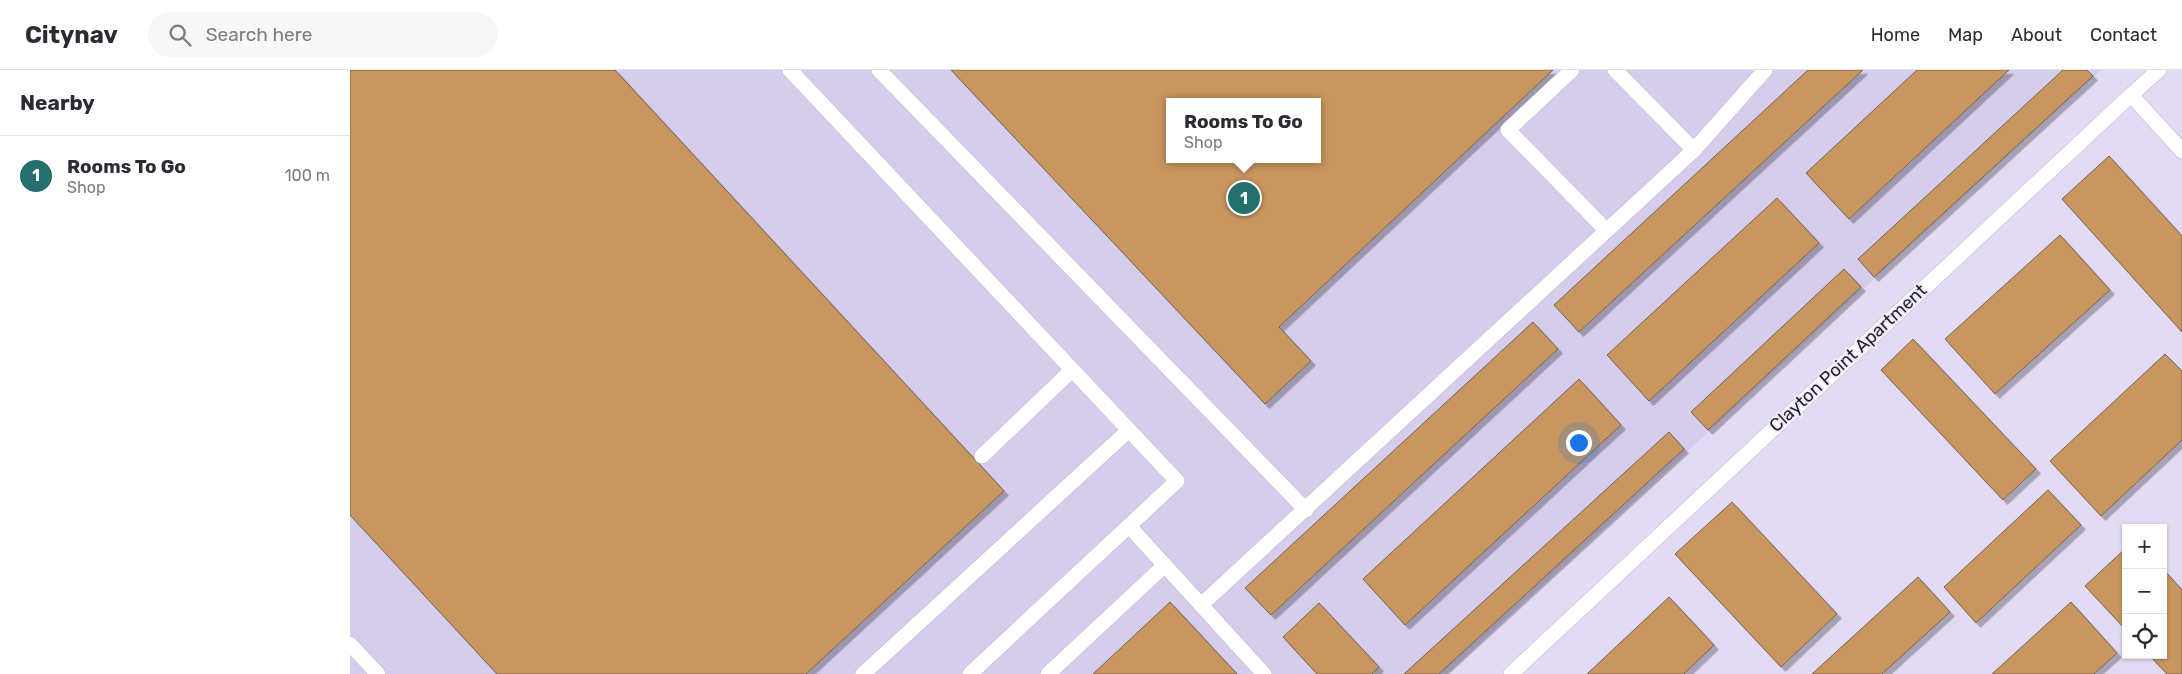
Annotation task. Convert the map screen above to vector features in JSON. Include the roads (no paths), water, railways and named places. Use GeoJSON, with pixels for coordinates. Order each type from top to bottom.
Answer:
{"type":"FeatureCollection","features":[{"type":"Feature","properties":{"kind":"lane"},"geometry":{"type":"LineString","coordinates":[[790,70],[1177,482],[970,674]]}},
{"type":"Feature","properties":{"kind":"lane"},"geometry":{"type":"LineString","coordinates":[[879,70],[1306,510]]}},
{"type":"Feature","properties":{"kind":"lane"},"geometry":{"type":"LineString","coordinates":[[1572,70],[1508,130],[1606,230]]}},
{"type":"Feature","properties":{"kind":"lane"},"geometry":{"type":"LineString","coordinates":[[1615,70],[1694,150]]}},
{"type":"Feature","properties":{"kind":"lane"},"geometry":{"type":"LineString","coordinates":[[1202,605],[1694,150],[1765,70]]}},
{"type":"Feature","properties":{"kind":"lane","name":"Clayton Point Apartment"},"geometry":{"type":"LineString","coordinates":[[1511,674],[1749,449],[2159,70]]}},
{"type":"Feature","properties":{"kind":"lane"},"geometry":{"type":"LineString","coordinates":[[2131,95],[2182,151]]}},
{"type":"Feature","properties":{"kind":"lane"},"geometry":{"type":"LineString","coordinates":[[982,456],[1072,370]]}},
{"type":"Feature","properties":{"kind":"lane"},"geometry":{"type":"LineString","coordinates":[[863,674],[1129,430]]}},
{"type":"Feature","properties":{"kind":"lane"},"geometry":{"type":"LineString","coordinates":[[1129,526],[1264,674]]}},
{"type":"Feature","properties":{"kind":"lane"},"geometry":{"type":"LineString","coordinates":[[1048,674],[1164,564]]}},
{"type":"Feature","properties":{"kind":"lane"},"geometry":{"type":"LineString","coordinates":[[350,644],[378,674]]}},
{"type":"Feature","properties":{"kind":"place","name":"Rooms To Go"},"geometry":{"type":"Point","coordinates":[1244,198]}}]}
